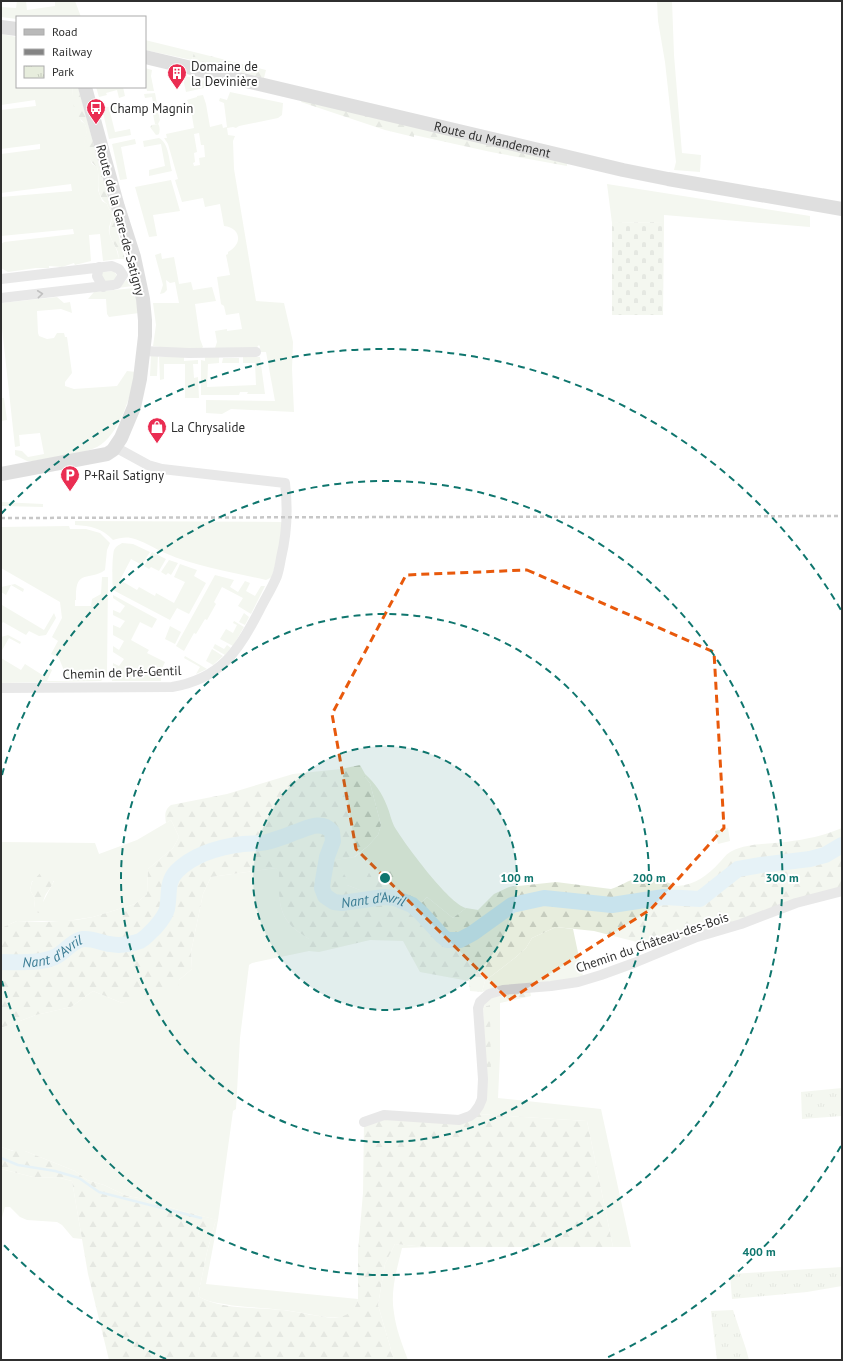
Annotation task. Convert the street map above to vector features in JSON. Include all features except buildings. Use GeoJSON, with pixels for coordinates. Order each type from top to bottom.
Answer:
{"type":"FeatureCollection","features":[{"type":"Feature","properties":{"kind":"main road"},"geometry":{"type":"LineString","coordinates":[[1,27],[16,29]]}},
{"type":"Feature","properties":{"kind":"main road","name":"Route du Mandement"},"geometry":{"type":"LineString","coordinates":[[146,58],[623,170],[842,209]]}},
{"type":"Feature","properties":{"kind":"main road","name":"Route de la Gare-de-Satigny"},"geometry":{"type":"LineString","coordinates":[[85,88],[138,272],[145,320],[145,336],[134,408],[124,432],[115,447]]}},
{"type":"Feature","properties":{"kind":"main road"},"geometry":{"type":"LineString","coordinates":[[1,474],[104,455],[111,452],[115,447]]}},
{"type":"Feature","properties":{"kind":"street"},"geometry":{"type":"LineString","coordinates":[[1,279],[112,266],[116,267],[123,275]]}},
{"type":"Feature","properties":{"kind":"street"},"geometry":{"type":"LineString","coordinates":[[100,267],[97,276],[103,287]]}},
{"type":"Feature","properties":{"kind":"street"},"geometry":{"type":"LineString","coordinates":[[1,298],[103,287],[117,284],[123,275],[138,272]]}},
{"type":"Feature","properties":{"kind":"street"},"geometry":{"type":"LineString","coordinates":[[143,351],[189,353],[256,352]]}},
{"type":"Feature","properties":{"kind":"street","name":"Chemin de Pré-Gentil"},"geometry":{"type":"LineString","coordinates":[[1,688],[172,687],[194,682],[215,671],[235,652],[250,629],[273,584],[277,574],[286,533],[287,522],[285,482],[162,469],[148,465],[115,447]]}},
{"type":"Feature","properties":{"kind":"street","name":"Chemin du Château-des-Bois"},"geometry":{"type":"LineString","coordinates":[[364,1122],[384,1115],[459,1120],[474,1113],[480,1106],[483,1091],[478,1008],[482,999],[489,994],[503,990],[578,982],[600,975],[697,937],[741,924],[796,903],[842,891]]}},
{"type":"Feature","properties":{"kind":"highlighted area"},"geometry":{"type":"Polygon","coordinates":[[[527,570],[714,652],[724,828],[651,909],[509,1000],[356,849],[332,714],[406,575],[527,570]]]}},
{"type":"Feature","properties":{"kind":"green space"},"geometry":{"type":"Polygon","coordinates":[[[17,1],[26,1],[27,10],[55,6],[55,1],[75,1],[81,16],[16,16],[16,19],[1,17],[1,7],[16,8],[17,1]]]}},
{"type":"Feature","properties":{"kind":"green space"},"geometry":{"type":"Polygon","coordinates":[[[657,1],[672,1],[674,55],[682,153],[701,155],[700,172],[674,170],[676,162],[665,62],[658,21],[657,1]]]}},
{"type":"Feature","properties":{"kind":"green space"},"geometry":{"type":"Polygon","coordinates":[[[1,34],[16,37],[16,88],[72,88],[73,96],[81,121],[85,124],[87,130],[84,145],[92,164],[97,167],[98,190],[102,201],[107,204],[112,214],[109,232],[118,255],[118,259],[103,261],[100,234],[89,235],[91,261],[75,265],[74,263],[62,267],[49,266],[49,268],[36,268],[8,272],[1,268],[1,244],[4,242],[74,234],[73,229],[1,236],[1,197],[72,191],[71,184],[1,193],[1,154],[40,149],[40,144],[1,149],[1,110],[36,106],[35,100],[1,105],[1,34]]]}},
{"type":"Feature","properties":{"kind":"green space"},"geometry":{"type":"Polygon","coordinates":[[[146,40],[194,52],[192,60],[146,50],[146,40]]]}},
{"type":"Feature","properties":{"kind":"green space"},"geometry":{"type":"Polygon","coordinates":[[[194,52],[266,70],[264,78],[192,60],[194,52]]]}},
{"type":"Feature","properties":{"kind":"green space"},"geometry":{"type":"Polygon","coordinates":[[[146,68],[152,70],[151,76],[154,91],[147,91],[146,68]]]}},
{"type":"Feature","properties":{"kind":"green space"},"geometry":{"type":"Polygon","coordinates":[[[185,76],[205,81],[204,88],[186,92],[184,83],[185,76]]]}},
{"type":"Feature","properties":{"kind":"green space"},"geometry":{"type":"Polygon","coordinates":[[[72,88],[78,88],[125,259],[118,259],[117,251],[110,235],[112,214],[100,195],[97,167],[87,155],[85,149],[84,144],[86,127],[77,114],[73,103],[72,88]]]}},
{"type":"Feature","properties":{"kind":"green space"},"geometry":{"type":"Polygon","coordinates":[[[96,88],[123,88],[125,96],[119,98],[117,90],[99,97],[96,88]]]}},
{"type":"Feature","properties":{"kind":"green space"},"geometry":{"type":"Polygon","coordinates":[[[230,92],[283,103],[282,115],[278,118],[239,126],[236,128],[227,128],[228,135],[235,136],[233,141],[234,169],[256,301],[284,303],[293,342],[292,369],[294,412],[231,409],[222,414],[206,413],[206,400],[275,401],[266,352],[258,352],[260,347],[259,345],[253,351],[215,348],[217,342],[215,331],[242,329],[239,313],[226,315],[224,306],[221,304],[217,277],[230,275],[226,255],[236,245],[238,237],[234,230],[230,227],[224,226],[220,204],[205,207],[203,198],[182,202],[175,180],[178,179],[168,144],[164,138],[167,138],[166,134],[194,128],[191,110],[187,100],[197,96],[203,95],[210,127],[222,124],[223,128],[227,127],[224,103],[219,101],[220,98],[227,100],[230,92]],[[199,133],[194,134],[197,152],[194,153],[194,166],[200,165],[199,158],[205,157],[204,145],[201,145],[199,133]]]}},
{"type":"Feature","properties":{"kind":"green space"},"geometry":{"type":"Polygon","coordinates":[[[155,93],[160,120],[158,124],[155,124],[153,114],[155,113],[152,97],[145,98],[144,94],[155,93]]]}},
{"type":"Feature","properties":{"kind":"green space"},"geometry":{"type":"Polygon","coordinates":[[[302,100],[567,163],[567,166],[491,152],[414,135],[414,137],[385,130],[301,102],[302,100]]]}},
{"type":"Feature","properties":{"kind":"green space"},"geometry":{"type":"Polygon","coordinates":[[[125,104],[126,109],[110,112],[115,132],[130,129],[131,135],[109,139],[102,108],[125,104]]]}},
{"type":"Feature","properties":{"kind":"green space"},"geometry":{"type":"Polygon","coordinates":[[[158,124],[159,134],[156,135],[150,127],[158,124]]]}},
{"type":"Feature","properties":{"kind":"green space"},"geometry":{"type":"Polygon","coordinates":[[[159,138],[167,148],[172,171],[149,176],[149,170],[165,166],[161,144],[144,147],[143,141],[159,138]]]}},
{"type":"Feature","properties":{"kind":"green space"},"geometry":{"type":"Polygon","coordinates":[[[135,139],[136,144],[121,147],[127,179],[120,180],[112,144],[135,139]]]}},
{"type":"Feature","properties":{"kind":"green space"},"geometry":{"type":"Polygon","coordinates":[[[171,180],[180,211],[153,215],[157,236],[149,237],[135,187],[171,180]]]}},
{"type":"Feature","properties":{"kind":"green space"},"geometry":{"type":"Polygon","coordinates":[[[607,184],[810,216],[810,227],[664,215],[664,222],[612,223],[607,184]]]}},
{"type":"Feature","properties":{"kind":"green space"},"geometry":{"type":"Polygon","coordinates":[[[664,222],[663,315],[612,315],[612,223],[664,222]]]}},
{"type":"Feature","properties":{"kind":"green space"},"geometry":{"type":"Polygon","coordinates":[[[161,253],[162,259],[174,257],[179,284],[191,282],[193,290],[212,287],[216,301],[195,304],[200,339],[203,347],[200,350],[153,346],[156,325],[153,303],[179,303],[175,282],[170,283],[166,280],[167,290],[160,294],[163,285],[155,255],[161,253]]]}},
{"type":"Feature","properties":{"kind":"green space"},"geometry":{"type":"Polygon","coordinates":[[[114,271],[117,276],[116,279],[105,283],[102,279],[102,272],[114,271]]]}},
{"type":"Feature","properties":{"kind":"green space"},"geometry":{"type":"Polygon","coordinates":[[[128,279],[131,279],[133,286],[117,288],[128,279]]]}},
{"type":"Feature","properties":{"kind":"green space"},"geometry":{"type":"Polygon","coordinates":[[[134,288],[139,313],[109,317],[107,314],[106,299],[88,299],[94,292],[134,288]]]}},
{"type":"Feature","properties":{"kind":"green space"},"geometry":{"type":"Polygon","coordinates":[[[57,297],[64,303],[70,302],[72,313],[61,309],[37,311],[38,333],[39,336],[47,339],[54,338],[57,333],[64,333],[65,337],[67,337],[72,373],[65,382],[65,386],[74,389],[117,386],[127,371],[136,372],[128,402],[118,424],[105,441],[97,447],[83,452],[67,456],[27,461],[15,455],[15,450],[22,451],[28,457],[44,454],[40,433],[19,435],[20,446],[15,447],[1,319],[1,303],[57,297]]]}},
{"type":"Feature","properties":{"kind":"green space"},"geometry":{"type":"Polygon","coordinates":[[[151,355],[158,355],[157,376],[150,376],[151,355]]]}},
{"type":"Feature","properties":{"kind":"green space"},"geometry":{"type":"Polygon","coordinates":[[[159,357],[184,357],[184,361],[198,360],[198,364],[193,364],[194,378],[198,377],[199,398],[185,398],[185,364],[164,364],[164,379],[160,380],[159,357]]]}},
{"type":"Feature","properties":{"kind":"green space"},"geometry":{"type":"Polygon","coordinates":[[[205,357],[219,357],[219,363],[208,364],[207,387],[256,385],[255,363],[243,363],[243,357],[260,357],[265,394],[247,394],[248,392],[240,392],[239,395],[201,395],[201,360],[205,361],[205,357]]]}},
{"type":"Feature","properties":{"kind":"green space"},"geometry":{"type":"Polygon","coordinates":[[[223,358],[239,358],[239,363],[222,363],[223,358]]]}},
{"type":"Feature","properties":{"kind":"green space"},"geometry":{"type":"Polygon","coordinates":[[[1,398],[4,398],[7,420],[1,421],[1,398]]]}},
{"type":"Feature","properties":{"kind":"green space"},"geometry":{"type":"Polygon","coordinates":[[[1,502],[43,504],[43,507],[1,506],[1,502]]]}},
{"type":"Feature","properties":{"kind":"green space"},"geometry":{"type":"Polygon","coordinates":[[[75,521],[284,522],[272,577],[266,580],[215,569],[177,558],[136,539],[122,538],[113,540],[96,528],[75,525],[75,521]]]}},
{"type":"Feature","properties":{"kind":"green space"},"geometry":{"type":"Polygon","coordinates":[[[69,526],[70,529],[86,529],[100,533],[110,543],[107,550],[105,570],[81,579],[76,590],[75,600],[75,606],[91,606],[92,599],[101,594],[102,577],[108,577],[107,674],[101,681],[1,683],[1,658],[21,670],[25,664],[44,676],[49,668],[52,670],[47,681],[68,681],[59,658],[51,654],[58,641],[52,637],[62,618],[60,602],[1,568],[1,527],[69,526]]]}},
{"type":"Feature","properties":{"kind":"green space"},"geometry":{"type":"Polygon","coordinates":[[[122,543],[133,544],[150,552],[142,565],[131,559],[120,580],[137,590],[139,587],[155,596],[156,593],[174,603],[185,582],[174,577],[180,564],[197,570],[194,576],[206,583],[189,614],[177,608],[170,620],[113,590],[112,570],[114,550],[122,543]]]}},
{"type":"Feature","properties":{"kind":"green space"},"geometry":{"type":"Polygon","coordinates":[[[152,552],[166,559],[159,571],[151,567],[149,569],[144,566],[152,552]]]}},
{"type":"Feature","properties":{"kind":"green space"},"geometry":{"type":"Polygon","coordinates":[[[169,560],[178,563],[171,575],[168,573],[166,575],[161,572],[169,560]]]}},
{"type":"Feature","properties":{"kind":"green space"},"geometry":{"type":"Polygon","coordinates":[[[215,575],[234,580],[230,587],[238,592],[245,581],[250,583],[246,591],[255,596],[261,586],[265,586],[251,614],[238,606],[243,598],[222,587],[214,602],[216,604],[207,620],[205,619],[196,634],[194,633],[184,651],[176,646],[215,575]]]}},
{"type":"Feature","properties":{"kind":"green space"},"geometry":{"type":"Polygon","coordinates":[[[15,584],[24,589],[23,592],[11,585],[6,595],[1,592],[1,587],[15,584]]]}},
{"type":"Feature","properties":{"kind":"green space"},"geometry":{"type":"Polygon","coordinates":[[[113,595],[157,619],[152,628],[140,622],[131,640],[149,650],[147,653],[165,662],[160,673],[166,676],[161,677],[161,681],[112,681],[113,663],[119,666],[124,659],[113,652],[113,646],[119,650],[124,641],[113,635],[113,625],[120,628],[125,621],[113,615],[113,610],[120,613],[125,606],[113,598],[113,595]]]}},
{"type":"Feature","properties":{"kind":"green space"},"geometry":{"type":"Polygon","coordinates":[[[2,605],[44,630],[54,613],[56,618],[46,635],[39,636],[29,631],[26,635],[3,622],[1,625],[2,605]]]}},
{"type":"Feature","properties":{"kind":"green space"},"geometry":{"type":"Polygon","coordinates":[[[244,613],[249,617],[245,625],[239,622],[244,613]]]}},
{"type":"Feature","properties":{"kind":"green space"},"geometry":{"type":"Polygon","coordinates":[[[234,621],[244,627],[233,646],[220,639],[226,629],[233,633],[237,625],[233,623],[234,621]]]}},
{"type":"Feature","properties":{"kind":"green space"},"geometry":{"type":"Polygon","coordinates":[[[170,626],[181,632],[175,644],[165,639],[170,626]]]}},
{"type":"Feature","properties":{"kind":"green space"},"geometry":{"type":"Polygon","coordinates":[[[8,635],[21,642],[20,644],[9,638],[1,652],[1,637],[8,635]]]}},
{"type":"Feature","properties":{"kind":"green space"},"geometry":{"type":"Polygon","coordinates":[[[215,644],[224,649],[227,645],[231,648],[225,655],[213,648],[215,644]]]}},
{"type":"Feature","properties":{"kind":"green space"},"geometry":{"type":"Polygon","coordinates":[[[212,649],[223,656],[213,665],[206,661],[212,649]]]}},
{"type":"Feature","properties":{"kind":"green space"},"geometry":{"type":"Polygon","coordinates":[[[185,656],[207,669],[196,674],[200,667],[184,658],[185,656]]]}},
{"type":"Feature","properties":{"kind":"green space"},"geometry":{"type":"Polygon","coordinates":[[[360,765],[365,777],[370,783],[381,825],[378,835],[368,846],[354,857],[336,860],[347,879],[347,885],[360,890],[371,869],[393,869],[399,875],[396,890],[404,892],[422,902],[427,897],[453,918],[466,908],[478,910],[494,894],[509,887],[556,882],[611,889],[631,880],[643,877],[658,879],[677,886],[690,884],[701,879],[728,853],[738,848],[808,838],[842,828],[842,888],[660,948],[594,931],[556,927],[532,938],[526,948],[485,981],[482,992],[470,991],[469,981],[420,972],[403,941],[370,940],[319,952],[309,951],[309,939],[291,925],[282,912],[279,892],[279,872],[276,868],[211,877],[203,894],[191,952],[192,969],[179,980],[179,985],[122,1003],[93,991],[71,1007],[36,1015],[1,1028],[1,928],[17,921],[42,922],[76,920],[93,917],[135,904],[147,894],[148,869],[173,848],[179,837],[171,820],[166,823],[166,811],[171,805],[227,794],[293,774],[341,769],[360,765]]]}},
{"type":"Feature","properties":{"kind":"green space"},"geometry":{"type":"Polygon","coordinates":[[[365,774],[380,793],[387,806],[394,826],[427,872],[449,896],[458,904],[466,908],[453,918],[427,897],[422,902],[399,890],[360,890],[347,885],[347,879],[335,860],[355,857],[378,835],[381,825],[370,783],[365,777],[365,774]]]}},
{"type":"Feature","properties":{"kind":"green space"},"geometry":{"type":"Polygon","coordinates":[[[171,820],[179,837],[173,848],[148,869],[147,894],[135,904],[93,917],[67,921],[17,921],[1,928],[1,842],[95,843],[99,854],[137,840],[171,820]],[[32,881],[30,890],[35,899],[34,908],[43,902],[54,881],[32,881]]]}},
{"type":"Feature","properties":{"kind":"green space"},"geometry":{"type":"Polygon","coordinates":[[[728,828],[730,841],[718,844],[715,831],[728,828]]]}},
{"type":"Feature","properties":{"kind":"green space"},"geometry":{"type":"Polygon","coordinates":[[[276,868],[280,872],[279,885],[282,912],[298,932],[309,939],[309,951],[252,963],[249,965],[240,1038],[236,1109],[233,1111],[218,1220],[206,1284],[358,1299],[353,1311],[349,1315],[337,1318],[275,1309],[231,1305],[201,1298],[198,1296],[207,1252],[217,1220],[127,1196],[104,1185],[87,1180],[75,1171],[25,1151],[14,1151],[1,1147],[1,1028],[36,1015],[71,1007],[93,991],[122,1003],[179,980],[192,969],[191,952],[203,894],[211,877],[276,868]]]}},
{"type":"Feature","properties":{"kind":"green space"},"geometry":{"type":"Polygon","coordinates":[[[44,869],[51,870],[54,881],[44,898],[42,912],[38,913],[34,908],[35,899],[30,890],[32,882],[44,869]]]}},
{"type":"Feature","properties":{"kind":"green space"},"geometry":{"type":"Polygon","coordinates":[[[556,927],[573,929],[583,976],[557,981],[506,986],[482,992],[485,981],[526,948],[532,938],[556,927]]]}},
{"type":"Feature","properties":{"kind":"green space"},"geometry":{"type":"Polygon","coordinates":[[[530,991],[531,996],[509,1001],[510,994],[530,991]]]}},
{"type":"Feature","properties":{"kind":"green space"},"geometry":{"type":"Polygon","coordinates":[[[510,994],[509,1001],[500,1003],[498,1098],[601,1109],[631,1247],[613,1247],[587,1121],[478,1114],[490,1005],[483,1007],[485,1003],[491,999],[510,994]]]}},
{"type":"Feature","properties":{"kind":"green space"},"geometry":{"type":"Polygon","coordinates":[[[490,1005],[491,1073],[486,1073],[483,1007],[490,1005]]]}},
{"type":"Feature","properties":{"kind":"green space"},"geometry":{"type":"Polygon","coordinates":[[[842,1088],[842,1116],[802,1119],[801,1092],[842,1088]]]}},
{"type":"Feature","properties":{"kind":"green space"},"geometry":{"type":"Polygon","coordinates":[[[478,1114],[587,1121],[613,1247],[427,1247],[395,1244],[385,1264],[378,1305],[394,1360],[109,1360],[88,1274],[72,1181],[60,1178],[33,1177],[1,1169],[1,1147],[13,1151],[25,1151],[75,1171],[87,1180],[104,1185],[127,1196],[218,1220],[215,1223],[207,1252],[198,1296],[217,1304],[228,1306],[283,1310],[335,1318],[350,1313],[355,1307],[358,1299],[358,1251],[363,1193],[364,1122],[478,1114]]]}},
{"type":"Feature","properties":{"kind":"green space"},"geometry":{"type":"Polygon","coordinates":[[[1,1169],[33,1177],[60,1178],[72,1181],[82,1239],[73,1238],[62,1225],[57,1222],[27,1220],[20,1217],[10,1207],[5,1207],[1,1221],[1,1169]]]}},
{"type":"Feature","properties":{"kind":"green space"},"geometry":{"type":"Polygon","coordinates":[[[395,1244],[427,1247],[402,1248],[395,1280],[393,1305],[395,1319],[408,1360],[394,1360],[378,1305],[385,1264],[395,1244]]]}},
{"type":"Feature","properties":{"kind":"green space"},"geometry":{"type":"Polygon","coordinates":[[[842,1267],[842,1286],[807,1292],[732,1299],[730,1274],[842,1267]]]}},
{"type":"Feature","properties":{"kind":"green space"},"geometry":{"type":"Polygon","coordinates":[[[733,1310],[749,1360],[717,1360],[711,1311],[733,1310]]]}},
{"type":"Feature","properties":{"kind":"waterway","name":"Nant d'Avril"},"geometry":{"type":"LineString","coordinates":[[1,962],[42,961],[55,957],[79,940],[83,939],[90,939],[117,945],[140,941],[154,929],[163,917],[167,909],[171,880],[177,871],[191,860],[216,849],[243,844],[267,842],[313,826],[323,826],[332,832],[333,841],[327,857],[322,888],[325,896],[334,902],[342,903],[384,897],[395,898],[412,905],[447,940],[460,940],[473,933],[512,905],[544,898],[612,905],[664,897],[700,899],[738,869],[810,859],[825,855],[842,845]]}},
{"type":"Feature","properties":{"kind":"waterway"},"geometry":{"type":"LineString","coordinates":[[1,1158],[18,1165],[55,1171],[79,1178],[99,1192],[201,1218]]}},
{"type":"Feature","properties":{"kind":"railway"},"geometry":{"type":"LineString","coordinates":[[1,518],[842,516]]}},
{"type":"Feature","properties":{"kind":"place","name":"Domaine de la Devinière"},"geometry":{"type":"Point","coordinates":[177,90]}},
{"type":"Feature","properties":{"kind":"place","name":"Champ Magnin"},"geometry":{"type":"Point","coordinates":[96,125]}},
{"type":"Feature","properties":{"kind":"place","name":"La Chrysalide"},"geometry":{"type":"Point","coordinates":[157,444]}},
{"type":"Feature","properties":{"kind":"place","name":"P+Rail Satigny"},"geometry":{"type":"Point","coordinates":[70,492]}}]}
